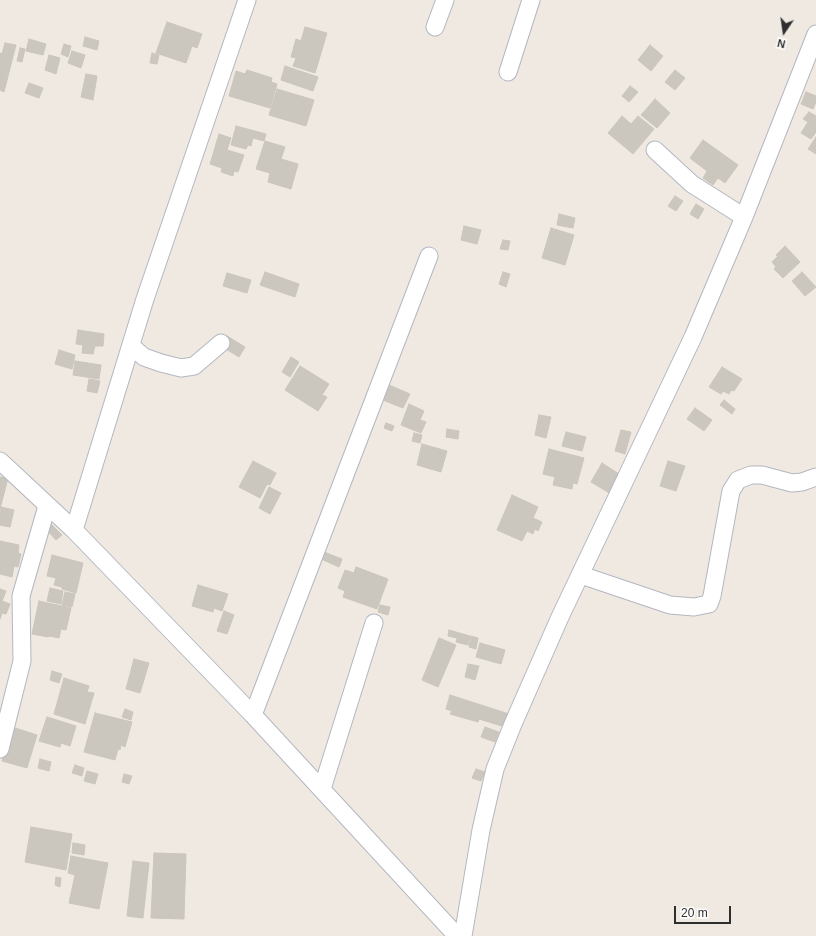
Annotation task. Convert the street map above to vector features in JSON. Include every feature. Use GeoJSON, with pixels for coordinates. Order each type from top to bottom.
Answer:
{"type":"FeatureCollection","features":[{"type":"Feature","properties":{"kind":"street"},"geometry":{"type":"LineString","coordinates":[[74,530],[146,298],[247,0]]}},
{"type":"Feature","properties":{"kind":"street"},"geometry":{"type":"LineString","coordinates":[[435,27],[445,0]]}},
{"type":"Feature","properties":{"kind":"street"},"geometry":{"type":"LineString","coordinates":[[508,72],[531,0]]}},
{"type":"Feature","properties":{"kind":"street"},"geometry":{"type":"LineString","coordinates":[[463,936],[481,830],[495,769],[557,624],[693,337],[744,217],[816,34]]}},
{"type":"Feature","properties":{"kind":"street"},"geometry":{"type":"LineString","coordinates":[[655,150],[692,184],[744,217]]}},
{"type":"Feature","properties":{"kind":"street"},"geometry":{"type":"LineString","coordinates":[[253,715],[429,256]]}},
{"type":"Feature","properties":{"kind":"street"},"geometry":{"type":"LineString","coordinates":[[131,346],[144,357],[181,368],[194,366],[221,343]]}},
{"type":"Feature","properties":{"kind":"street"},"geometry":{"type":"LineString","coordinates":[[0,461],[74,530],[253,715],[457,936]]}},
{"type":"Feature","properties":{"kind":"street"},"geometry":{"type":"LineString","coordinates":[[580,575],[670,605],[694,607],[709,604],[712,596],[732,491],[738,480],[751,475],[762,475],[792,483],[802,482],[816,477]]}},
{"type":"Feature","properties":{"kind":"street"},"geometry":{"type":"LineString","coordinates":[[0,748],[22,661],[21,596],[47,506]]}},
{"type":"Feature","properties":{"kind":"street"},"geometry":{"type":"LineString","coordinates":[[322,789],[374,622]]}},
{"type":"Feature","properties":{"kind":"building"},"geometry":{"type":"Polygon","coordinates":[[[167,22],[202,34],[197,48],[192,46],[186,63],[156,53],[167,22]]]}},
{"type":"Feature","properties":{"kind":"building"},"geometry":{"type":"Polygon","coordinates":[[[305,27],[327,33],[315,73],[293,66],[296,58],[291,57],[296,39],[301,41],[305,27]]]}},
{"type":"Feature","properties":{"kind":"building"},"geometry":{"type":"Polygon","coordinates":[[[85,37],[99,41],[97,50],[83,46],[85,37]]]}},
{"type":"Feature","properties":{"kind":"building"},"geometry":{"type":"Polygon","coordinates":[[[29,39],[46,44],[43,55],[26,51],[29,39]]]}},
{"type":"Feature","properties":{"kind":"building"},"geometry":{"type":"Polygon","coordinates":[[[5,43],[16,45],[4,92],[0,90],[0,53],[2,54],[5,43]]]}},
{"type":"Feature","properties":{"kind":"building"},"geometry":{"type":"Polygon","coordinates":[[[64,44],[71,46],[68,57],[61,54],[64,44]]]}},
{"type":"Feature","properties":{"kind":"building"},"geometry":{"type":"Polygon","coordinates":[[[650,45],[663,56],[651,71],[638,60],[650,45]]]}},
{"type":"Feature","properties":{"kind":"building"},"geometry":{"type":"Polygon","coordinates":[[[20,48],[25,49],[22,62],[17,61],[20,48]]]}},
{"type":"Feature","properties":{"kind":"building"},"geometry":{"type":"Polygon","coordinates":[[[72,51],[85,55],[81,68],[68,63],[72,51]]]}},
{"type":"Feature","properties":{"kind":"building"},"geometry":{"type":"Polygon","coordinates":[[[152,53],[159,55],[157,64],[150,63],[152,53]]]}},
{"type":"Feature","properties":{"kind":"building"},"geometry":{"type":"Polygon","coordinates":[[[49,55],[60,58],[56,74],[45,70],[49,55]]]}},
{"type":"Feature","properties":{"kind":"building"},"geometry":{"type":"Polygon","coordinates":[[[285,66],[318,77],[313,91],[281,80],[285,66]]]}},
{"type":"Feature","properties":{"kind":"building"},"geometry":{"type":"Polygon","coordinates":[[[247,70],[272,78],[271,82],[277,84],[270,108],[229,96],[236,71],[245,74],[247,70]]]}},
{"type":"Feature","properties":{"kind":"building"},"geometry":{"type":"Polygon","coordinates":[[[675,70],[685,78],[675,90],[665,82],[675,70]]]}},
{"type":"Feature","properties":{"kind":"building"},"geometry":{"type":"Polygon","coordinates":[[[86,74],[97,76],[93,100],[81,97],[86,74]]]}},
{"type":"Feature","properties":{"kind":"building"},"geometry":{"type":"Polygon","coordinates":[[[29,83],[43,88],[39,98],[25,93],[29,83]]]}},
{"type":"Feature","properties":{"kind":"building"},"geometry":{"type":"Polygon","coordinates":[[[630,86],[638,92],[629,102],[622,96],[630,86]]]}},
{"type":"Feature","properties":{"kind":"building"},"geometry":{"type":"Polygon","coordinates":[[[277,89],[314,100],[306,126],[269,115],[277,89]]]}},
{"type":"Feature","properties":{"kind":"building"},"geometry":{"type":"Polygon","coordinates":[[[806,92],[816,96],[816,102],[813,109],[801,104],[806,92]]]}},
{"type":"Feature","properties":{"kind":"building"},"geometry":{"type":"Polygon","coordinates":[[[655,99],[670,113],[657,128],[641,115],[655,99]]]}},
{"type":"Feature","properties":{"kind":"building"},"geometry":{"type":"Polygon","coordinates":[[[809,112],[816,116],[816,132],[811,139],[801,133],[808,122],[803,119],[809,112]]]}},
{"type":"Feature","properties":{"kind":"building"},"geometry":{"type":"Polygon","coordinates":[[[622,116],[631,124],[638,116],[654,129],[633,154],[608,133],[622,116]]]}},
{"type":"Feature","properties":{"kind":"building"},"geometry":{"type":"Polygon","coordinates":[[[236,126],[266,134],[264,141],[253,138],[251,146],[248,145],[246,149],[231,145],[236,126]]]}},
{"type":"Feature","properties":{"kind":"building"},"geometry":{"type":"Polygon","coordinates":[[[219,134],[231,138],[227,150],[244,155],[238,172],[234,171],[233,176],[221,172],[222,168],[210,164],[219,134]]]}},
{"type":"Feature","properties":{"kind":"building"},"geometry":{"type":"Polygon","coordinates":[[[816,137],[816,154],[808,149],[816,137]]]}},
{"type":"Feature","properties":{"kind":"building"},"geometry":{"type":"Polygon","coordinates":[[[703,140],[738,165],[725,183],[718,178],[713,185],[703,178],[707,171],[690,158],[703,140]]]}},
{"type":"Feature","properties":{"kind":"building"},"geometry":{"type":"Polygon","coordinates":[[[265,141],[285,147],[281,159],[298,164],[291,189],[268,182],[270,173],[256,169],[265,141]]]}},
{"type":"Feature","properties":{"kind":"building"},"geometry":{"type":"Polygon","coordinates":[[[675,196],[683,201],[676,211],[668,206],[675,196]]]}},
{"type":"Feature","properties":{"kind":"building"},"geometry":{"type":"Polygon","coordinates":[[[696,204],[704,209],[698,219],[690,214],[696,204]]]}},
{"type":"Feature","properties":{"kind":"building"},"geometry":{"type":"Polygon","coordinates":[[[559,214],[575,218],[573,228],[557,225],[559,214]]]}},
{"type":"Feature","properties":{"kind":"building"},"geometry":{"type":"Polygon","coordinates":[[[464,226],[481,230],[477,244],[461,240],[464,226]]]}},
{"type":"Feature","properties":{"kind":"building"},"geometry":{"type":"Polygon","coordinates":[[[551,228],[574,235],[565,265],[542,258],[551,228]]]}},
{"type":"Feature","properties":{"kind":"building"},"geometry":{"type":"Polygon","coordinates":[[[503,240],[510,241],[508,250],[500,249],[503,240]]]}},
{"type":"Feature","properties":{"kind":"building"},"geometry":{"type":"Polygon","coordinates":[[[785,246],[800,262],[783,278],[774,269],[776,267],[772,262],[778,256],[776,255],[785,246]]]}},
{"type":"Feature","properties":{"kind":"building"},"geometry":{"type":"Polygon","coordinates":[[[265,272],[299,284],[295,297],[260,285],[265,272]]]}},
{"type":"Feature","properties":{"kind":"building"},"geometry":{"type":"Polygon","coordinates":[[[503,272],[510,274],[506,287],[499,284],[503,272]]]}},
{"type":"Feature","properties":{"kind":"building"},"geometry":{"type":"Polygon","coordinates":[[[802,272],[816,287],[805,296],[792,281],[802,272]]]}},
{"type":"Feature","properties":{"kind":"building"},"geometry":{"type":"Polygon","coordinates":[[[227,273],[251,280],[247,293],[223,286],[227,273]]]}},
{"type":"Feature","properties":{"kind":"building"},"geometry":{"type":"Polygon","coordinates":[[[78,330],[104,334],[103,346],[95,346],[93,354],[82,353],[83,345],[76,344],[78,330]]]}},
{"type":"Feature","properties":{"kind":"building"},"geometry":{"type":"Polygon","coordinates":[[[227,336],[245,347],[239,357],[221,346],[227,336]]]}},
{"type":"Feature","properties":{"kind":"building"},"geometry":{"type":"Polygon","coordinates":[[[59,350],[75,355],[72,369],[55,364],[59,350]]]}},
{"type":"Feature","properties":{"kind":"building"},"geometry":{"type":"Polygon","coordinates":[[[291,357],[299,362],[290,377],[282,372],[291,357]]]}},
{"type":"Feature","properties":{"kind":"building"},"geometry":{"type":"Polygon","coordinates":[[[75,361],[101,365],[99,379],[73,375],[75,361]]]}},
{"type":"Feature","properties":{"kind":"building"},"geometry":{"type":"Polygon","coordinates":[[[300,366],[329,384],[322,395],[327,397],[318,411],[285,390],[300,366]]]}},
{"type":"Feature","properties":{"kind":"building"},"geometry":{"type":"Polygon","coordinates":[[[722,367],[742,379],[734,391],[731,390],[729,394],[723,391],[721,394],[709,387],[722,367]]]}},
{"type":"Feature","properties":{"kind":"building"},"geometry":{"type":"Polygon","coordinates":[[[89,379],[100,381],[97,393],[87,391],[89,379]]]}},
{"type":"Feature","properties":{"kind":"building"},"geometry":{"type":"Polygon","coordinates":[[[389,385],[410,394],[403,408],[383,400],[389,385]]]}},
{"type":"Feature","properties":{"kind":"building"},"geometry":{"type":"Polygon","coordinates":[[[724,400],[735,409],[732,414],[720,405],[724,400]]]}},
{"type":"Feature","properties":{"kind":"building"},"geometry":{"type":"Polygon","coordinates":[[[409,404],[424,411],[420,420],[426,422],[421,433],[401,425],[409,404]]]}},
{"type":"Feature","properties":{"kind":"building"},"geometry":{"type":"Polygon","coordinates":[[[695,408],[712,420],[704,431],[687,419],[695,408]]]}},
{"type":"Feature","properties":{"kind":"building"},"geometry":{"type":"Polygon","coordinates":[[[539,415],[551,417],[546,438],[535,435],[539,415]]]}},
{"type":"Feature","properties":{"kind":"building"},"geometry":{"type":"Polygon","coordinates":[[[386,423],[394,426],[392,431],[384,428],[386,423]]]}},
{"type":"Feature","properties":{"kind":"building"},"geometry":{"type":"Polygon","coordinates":[[[447,429],[459,431],[458,439],[446,437],[447,429]]]}},
{"type":"Feature","properties":{"kind":"building"},"geometry":{"type":"Polygon","coordinates":[[[621,430],[631,432],[625,454],[615,451],[621,430]]]}},
{"type":"Feature","properties":{"kind":"building"},"geometry":{"type":"Polygon","coordinates":[[[566,432],[586,437],[582,451],[562,446],[566,432]]]}},
{"type":"Feature","properties":{"kind":"building"},"geometry":{"type":"Polygon","coordinates":[[[414,433],[422,435],[420,443],[412,441],[414,433]]]}},
{"type":"Feature","properties":{"kind":"building"},"geometry":{"type":"Polygon","coordinates":[[[422,444],[447,451],[441,472],[417,465],[422,444]]]}},
{"type":"Feature","properties":{"kind":"building"},"geometry":{"type":"Polygon","coordinates":[[[549,449],[584,458],[577,484],[573,483],[572,489],[553,485],[555,477],[543,474],[549,449]]]}},
{"type":"Feature","properties":{"kind":"building"},"geometry":{"type":"Polygon","coordinates":[[[253,461],[276,473],[270,485],[267,484],[260,498],[239,487],[253,461]]]}},
{"type":"Feature","properties":{"kind":"building"},"geometry":{"type":"Polygon","coordinates":[[[668,461],[685,466],[676,491],[660,486],[668,461]]]}},
{"type":"Feature","properties":{"kind":"building"},"geometry":{"type":"Polygon","coordinates":[[[602,463],[622,476],[611,494],[591,482],[602,463]]]}},
{"type":"Feature","properties":{"kind":"building"},"geometry":{"type":"Polygon","coordinates":[[[0,477],[8,478],[0,509],[0,477]]]}},
{"type":"Feature","properties":{"kind":"building"},"geometry":{"type":"Polygon","coordinates":[[[269,487],[281,493],[270,514],[259,508],[269,487]]]}},
{"type":"Feature","properties":{"kind":"building"},"geometry":{"type":"Polygon","coordinates":[[[512,495],[538,507],[533,518],[542,522],[538,531],[535,529],[533,534],[527,531],[522,541],[497,530],[512,495]]]}},
{"type":"Feature","properties":{"kind":"building"},"geometry":{"type":"Polygon","coordinates":[[[1,507],[14,510],[10,527],[0,525],[1,507]]]}},
{"type":"Feature","properties":{"kind":"building"},"geometry":{"type":"Polygon","coordinates":[[[50,523],[62,535],[56,540],[45,528],[50,523]]]}},
{"type":"Feature","properties":{"kind":"building"},"geometry":{"type":"Polygon","coordinates":[[[0,541],[19,545],[18,553],[21,554],[18,567],[14,566],[12,577],[0,574],[0,541]]]}},
{"type":"Feature","properties":{"kind":"building"},"geometry":{"type":"Polygon","coordinates":[[[324,552],[342,559],[339,567],[321,559],[324,552]]]}},
{"type":"Feature","properties":{"kind":"building"},"geometry":{"type":"Polygon","coordinates":[[[52,555],[83,563],[76,593],[54,585],[56,578],[47,576],[52,555]]]}},
{"type":"Feature","properties":{"kind":"building"},"geometry":{"type":"Polygon","coordinates":[[[356,567],[388,579],[377,609],[343,597],[345,591],[338,588],[345,570],[354,573],[356,567]]]}},
{"type":"Feature","properties":{"kind":"building"},"geometry":{"type":"Polygon","coordinates":[[[198,585],[228,594],[222,611],[214,608],[213,612],[192,606],[198,585]]]}},
{"type":"Feature","properties":{"kind":"building"},"geometry":{"type":"Polygon","coordinates":[[[50,588],[63,591],[61,604],[47,601],[50,588]]]}},
{"type":"Feature","properties":{"kind":"building"},"geometry":{"type":"Polygon","coordinates":[[[0,589],[6,591],[2,601],[10,604],[6,614],[2,613],[0,619],[0,589]]]}},
{"type":"Feature","properties":{"kind":"building"},"geometry":{"type":"Polygon","coordinates":[[[65,592],[75,594],[72,607],[62,605],[65,592]]]}},
{"type":"Feature","properties":{"kind":"building"},"geometry":{"type":"Polygon","coordinates":[[[39,601],[71,608],[66,630],[61,629],[59,638],[32,634],[39,601]]]}},
{"type":"Feature","properties":{"kind":"building"},"geometry":{"type":"Polygon","coordinates":[[[380,605],[390,607],[388,615],[378,612],[380,605]]]}},
{"type":"Feature","properties":{"kind":"building"},"geometry":{"type":"Polygon","coordinates":[[[224,611],[234,615],[227,634],[217,631],[224,611]]]}},
{"type":"Feature","properties":{"kind":"building"},"geometry":{"type":"Polygon","coordinates":[[[449,630],[470,636],[468,645],[456,642],[457,638],[448,636],[449,630]]]}},
{"type":"Feature","properties":{"kind":"building"},"geometry":{"type":"Polygon","coordinates":[[[471,636],[478,638],[476,649],[469,647],[471,636]]]}},
{"type":"Feature","properties":{"kind":"building"},"geometry":{"type":"Polygon","coordinates":[[[439,638],[456,645],[438,687],[422,680],[439,638]]]}},
{"type":"Feature","properties":{"kind":"building"},"geometry":{"type":"Polygon","coordinates":[[[480,643],[505,650],[501,664],[476,657],[480,643]]]}},
{"type":"Feature","properties":{"kind":"building"},"geometry":{"type":"Polygon","coordinates":[[[134,659],[149,663],[140,693],[126,689],[134,659]]]}},
{"type":"Feature","properties":{"kind":"building"},"geometry":{"type":"Polygon","coordinates":[[[468,664],[479,666],[475,680],[465,677],[468,664]]]}},
{"type":"Feature","properties":{"kind":"building"},"geometry":{"type":"Polygon","coordinates":[[[52,671],[62,674],[59,683],[50,680],[52,671]]]}},
{"type":"Feature","properties":{"kind":"building"},"geometry":{"type":"Polygon","coordinates":[[[64,678],[89,686],[87,692],[94,693],[85,724],[54,714],[64,678]]]}},
{"type":"Feature","properties":{"kind":"building"},"geometry":{"type":"Polygon","coordinates":[[[450,695],[509,714],[505,727],[479,719],[478,722],[450,714],[452,711],[446,709],[450,695]]]}},
{"type":"Feature","properties":{"kind":"building"},"geometry":{"type":"Polygon","coordinates":[[[125,709],[133,712],[131,720],[122,717],[125,709]]]}},
{"type":"Feature","properties":{"kind":"building"},"geometry":{"type":"Polygon","coordinates":[[[95,713],[132,722],[125,747],[121,745],[120,750],[118,749],[115,760],[84,752],[95,713]]]}},
{"type":"Feature","properties":{"kind":"building"},"geometry":{"type":"Polygon","coordinates":[[[47,717],[76,726],[70,746],[61,743],[60,747],[39,741],[47,717]]]}},
{"type":"Feature","properties":{"kind":"building"},"geometry":{"type":"Polygon","coordinates":[[[12,727],[37,735],[27,768],[2,761],[12,727]]]}},
{"type":"Feature","properties":{"kind":"building"},"geometry":{"type":"Polygon","coordinates":[[[485,727],[499,732],[495,742],[481,737],[485,727]]]}},
{"type":"Feature","properties":{"kind":"building"},"geometry":{"type":"Polygon","coordinates":[[[40,759],[51,762],[49,771],[38,768],[40,759]]]}},
{"type":"Feature","properties":{"kind":"building"},"geometry":{"type":"Polygon","coordinates":[[[75,765],[84,768],[82,776],[72,773],[75,765]]]}},
{"type":"Feature","properties":{"kind":"building"},"geometry":{"type":"Polygon","coordinates":[[[476,769],[485,772],[481,781],[472,778],[476,769]]]}},
{"type":"Feature","properties":{"kind":"building"},"geometry":{"type":"Polygon","coordinates":[[[87,771],[98,774],[95,784],[84,781],[87,771]]]}},
{"type":"Feature","properties":{"kind":"building"},"geometry":{"type":"Polygon","coordinates":[[[124,774],[132,776],[129,784],[122,782],[124,774]]]}},
{"type":"Feature","properties":{"kind":"building"},"geometry":{"type":"Polygon","coordinates":[[[31,827],[72,834],[66,870],[25,862],[31,827]]]}},
{"type":"Feature","properties":{"kind":"building"},"geometry":{"type":"Polygon","coordinates":[[[73,843],[85,845],[84,855],[72,853],[73,843]]]}},
{"type":"Feature","properties":{"kind":"building"},"geometry":{"type":"Polygon","coordinates":[[[154,853],[186,854],[184,919],[151,918],[154,853]]]}},
{"type":"Feature","properties":{"kind":"building"},"geometry":{"type":"Polygon","coordinates":[[[71,856],[108,863],[99,909],[69,903],[75,875],[68,873],[71,856]]]}},
{"type":"Feature","properties":{"kind":"building"},"geometry":{"type":"Polygon","coordinates":[[[133,861],[149,863],[143,918],[127,916],[133,861]]]}},
{"type":"Feature","properties":{"kind":"building"},"geometry":{"type":"Polygon","coordinates":[[[56,877],[61,878],[60,887],[55,885],[56,877]]]}}]}
